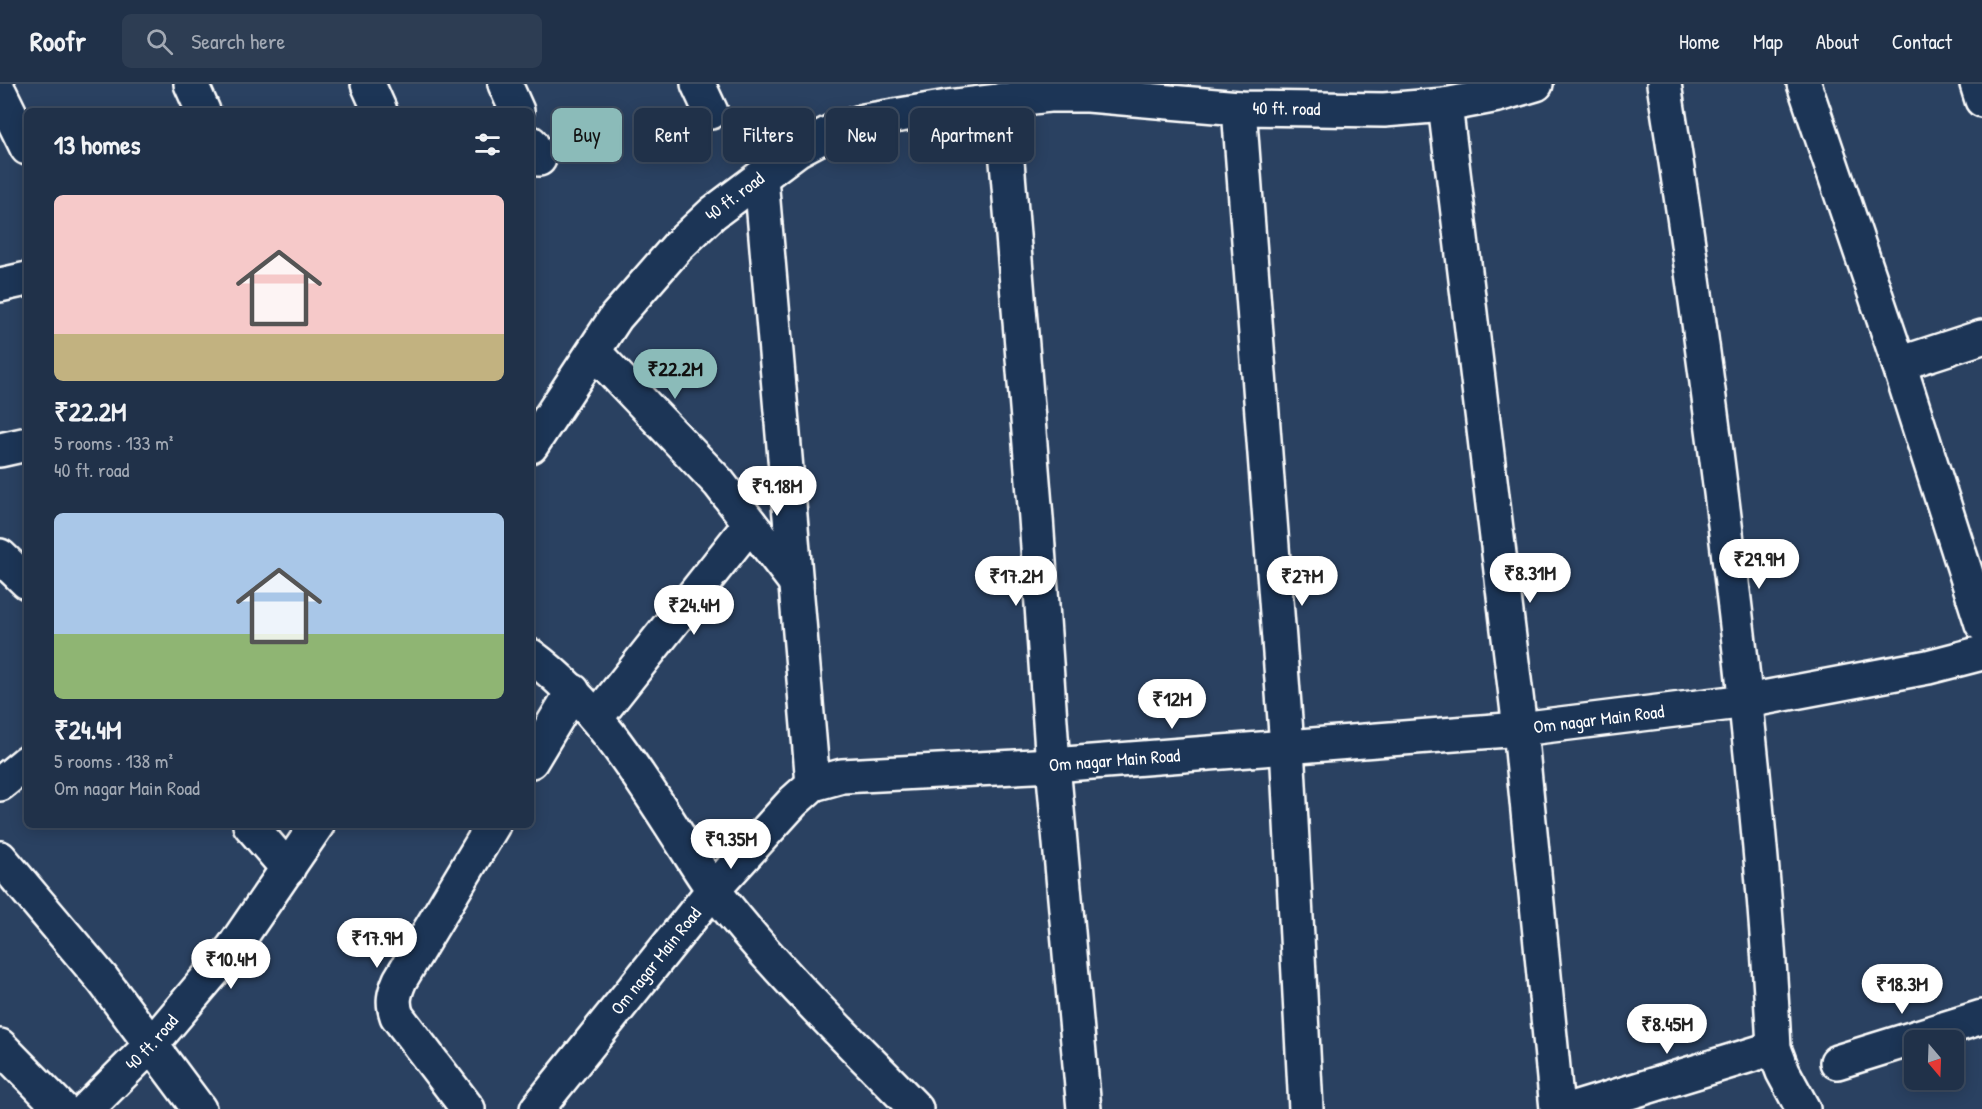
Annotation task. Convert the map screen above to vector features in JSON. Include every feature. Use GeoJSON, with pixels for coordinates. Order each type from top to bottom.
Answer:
{"type":"FeatureCollection","features":[{"type":"Feature","properties":{"kind":"street"},"geometry":{"type":"LineString","coordinates":[[191,84],[202,108]]}},
{"type":"Feature","properties":{"kind":"street"},"geometry":{"type":"LineString","coordinates":[[368,84],[379,108]]}},
{"type":"Feature","properties":{"kind":"street"},"geometry":{"type":"LineString","coordinates":[[505,84],[516,108]]}},
{"type":"Feature","properties":{"kind":"street","name":"40 ft. road"},"geometry":{"type":"LineString","coordinates":[[534,442],[616,316],[678,246],[713,213],[797,150],[831,132],[943,96],[1002,100],[1050,95],[1179,93],[1239,108],[1349,98],[1445,105],[1536,84]]}},
{"type":"Feature","properties":{"kind":"street"},"geometry":{"type":"LineString","coordinates":[[1664,84],[1705,358],[1747,701],[1761,838],[1774,1048],[1783,1072],[1803,1109]]}},
{"type":"Feature","properties":{"kind":"street"},"geometry":{"type":"LineString","coordinates":[[1804,84],[1899,364],[1982,624]]}},
{"type":"Feature","properties":{"kind":"street"},"geometry":{"type":"LineString","coordinates":[[1977,84],[1982,100]]}},
{"type":"Feature","properties":{"kind":"street"},"geometry":{"type":"LineString","coordinates":[[0,93],[24,142]]}},
{"type":"Feature","properties":{"kind":"street"},"geometry":{"type":"LineString","coordinates":[[1002,100],[1035,506],[1053,765],[1084,1109]]}},
{"type":"Feature","properties":{"kind":"street"},"geometry":{"type":"LineString","coordinates":[[1445,105],[1520,729],[1557,1109]]}},
{"type":"Feature","properties":{"kind":"street"},"geometry":{"type":"LineString","coordinates":[[1239,108],[1287,746],[1306,1109]]}},
{"type":"Feature","properties":{"kind":"street"},"geometry":{"type":"LineString","coordinates":[[761,178],[813,784]]}},
{"type":"Feature","properties":{"kind":"street"},"geometry":{"type":"LineString","coordinates":[[0,285],[24,280]]}},
{"type":"Feature","properties":{"kind":"street"},"geometry":{"type":"LineString","coordinates":[[1899,364],[1982,337]]}},
{"type":"Feature","properties":{"kind":"street"},"geometry":{"type":"LineString","coordinates":[[594,352],[719,483],[796,583]]}},
{"type":"Feature","properties":{"kind":"street"},"geometry":{"type":"LineString","coordinates":[[0,450],[24,445]]}},
{"type":"Feature","properties":{"kind":"street"},"geometry":{"type":"LineString","coordinates":[[597,717],[750,524]]}},
{"type":"Feature","properties":{"kind":"street"},"geometry":{"type":"LineString","coordinates":[[0,557],[24,579]]}},
{"type":"Feature","properties":{"kind":"street","name":"Om nagar Main Road"},"geometry":{"type":"LineString","coordinates":[[537,1109],[713,890],[793,802],[813,784],[842,776],[1053,765],[1520,729],[1747,701],[1928,667],[1982,653]]}},
{"type":"Feature","properties":{"kind":"street"},"geometry":{"type":"LineString","coordinates":[[534,658],[573,691],[597,717],[625,754],[713,890],[748,933],[916,1109]]}},
{"type":"Feature","properties":{"kind":"street"},"geometry":{"type":"LineString","coordinates":[[534,756],[573,691]]}},
{"type":"Feature","properties":{"kind":"street"},"geometry":{"type":"LineString","coordinates":[[0,784],[24,764]]}},
{"type":"Feature","properties":{"kind":"street"},"geometry":{"type":"LineString","coordinates":[[253,828],[288,869]]}},
{"type":"Feature","properties":{"kind":"street","name":"40 ft. road"},"geometry":{"type":"LineString","coordinates":[[87,1109],[151,1045],[233,948],[315,828]]}},
{"type":"Feature","properties":{"kind":"street"},"geometry":{"type":"LineString","coordinates":[[468,1109],[397,1016],[393,1004],[394,994],[400,980],[491,828]]}},
{"type":"Feature","properties":{"kind":"street"},"geometry":{"type":"LineString","coordinates":[[0,858],[103,980],[199,1109]]}},
{"type":"Feature","properties":{"kind":"street"},"geometry":{"type":"LineString","coordinates":[[1837,1062],[1982,1017]]}},
{"type":"Feature","properties":{"kind":"street"},"geometry":{"type":"LineString","coordinates":[[0,1046],[62,1109]]}},
{"type":"Feature","properties":{"kind":"street"},"geometry":{"type":"LineString","coordinates":[[1574,1109],[1774,1048]]}}]}
